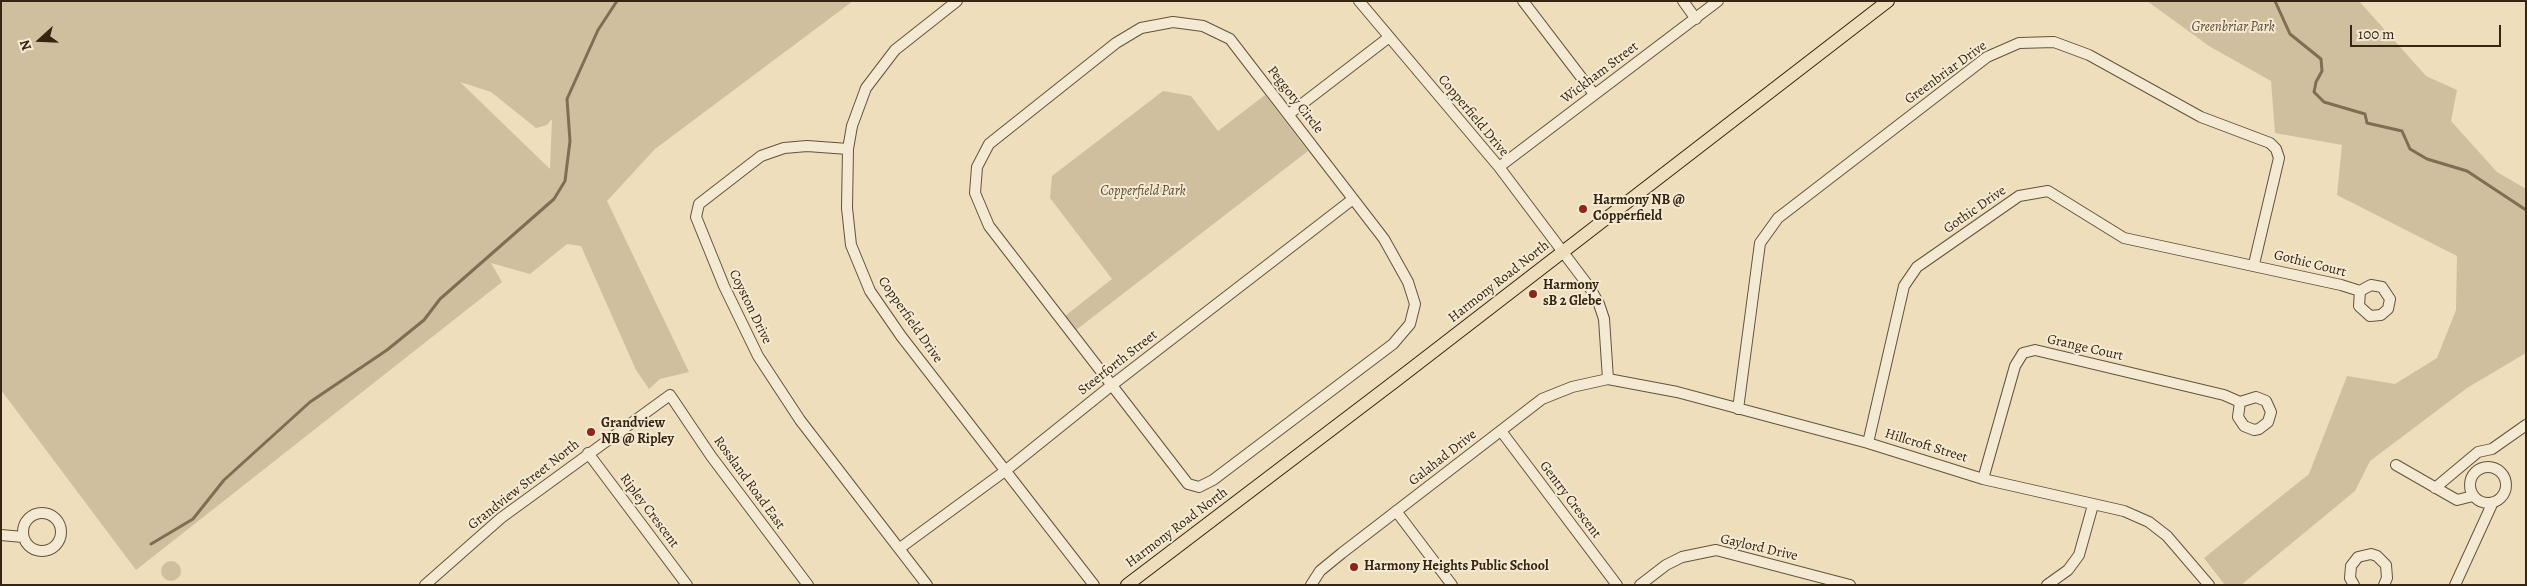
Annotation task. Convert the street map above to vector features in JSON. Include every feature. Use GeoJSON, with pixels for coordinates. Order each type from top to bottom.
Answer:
{"type":"FeatureCollection","features":[{"type":"Feature","properties":{"kind":"main road","name":"Harmony Road North"},"geometry":{"type":"LineString","coordinates":[[1127,585],[1888,1]]}},
{"type":"Feature","properties":{"kind":"street","name":"Copperfield Drive"},"geometry":{"type":"LineString","coordinates":[[957,1],[895,50],[866,88],[852,126],[848,149],[847,208],[851,245],[870,291],[1005,472],[1094,585]]}},
{"type":"Feature","properties":{"kind":"street","name":"Copperfield Drive"},"geometry":{"type":"LineString","coordinates":[[1359,1],[1388,38],[1499,167],[1563,252],[1599,304],[1606,334],[1608,379]]}},
{"type":"Feature","properties":{"kind":"street"},"geometry":{"type":"LineString","coordinates":[[1523,1],[1594,94]]}},
{"type":"Feature","properties":{"kind":"street"},"geometry":{"type":"LineString","coordinates":[[1683,1],[1696,18]]}},
{"type":"Feature","properties":{"kind":"street","name":"Wickham Street"},"geometry":{"type":"LineString","coordinates":[[1499,167],[1718,1]]}},
{"type":"Feature","properties":{"kind":"street","name":"Peggoty Circle"},"geometry":{"type":"LineString","coordinates":[[1173,22],[1203,26],[1230,39],[1353,199],[1384,239],[1408,282],[1415,304],[1410,324],[1393,344],[1213,480],[1199,486],[1188,484],[989,226],[976,193],[978,166],[988,144],[1116,43],[1141,28],[1173,22]]}},
{"type":"Feature","properties":{"kind":"street"},"geometry":{"type":"LineString","coordinates":[[1289,114],[1388,38]]}},
{"type":"Feature","properties":{"kind":"street","name":"Greenbriar Drive"},"geometry":{"type":"LineString","coordinates":[[1738,408],[1760,243],[1778,218],[1987,57],[2019,43],[2054,42],[2089,55],[2201,117],[2270,143],[2276,149],[2279,158],[2254,264]]}},
{"type":"Feature","properties":{"kind":"street","name":"Coyston Drive"},"geometry":{"type":"LineString","coordinates":[[848,149],[808,146],[784,148],[761,156],[699,204],[696,218],[724,286],[758,356],[800,420],[928,585]]}},
{"type":"Feature","properties":{"kind":"street","name":"Gothic Drive"},"geometry":{"type":"LineString","coordinates":[[1868,443],[1904,286],[1917,267],[2019,196],[2048,191],[2124,238],[2254,264]]}},
{"type":"Feature","properties":{"kind":"street","name":"Steerforth Street"},"geometry":{"type":"LineString","coordinates":[[900,548],[1005,472],[1112,385],[1353,199]]}},
{"type":"Feature","properties":{"kind":"street","name":"Gothic Court"},"geometry":{"type":"LineString","coordinates":[[2254,264],[2360,291]]}},
{"type":"Feature","properties":{"kind":"street","name":"Grange Court"},"geometry":{"type":"LineString","coordinates":[[1983,479],[2015,366],[2023,354],[2035,350],[2224,395],[2240,402]]}},
{"type":"Feature","properties":{"kind":"street","name":"Hillcroft Street"},"geometry":{"type":"LineString","coordinates":[[1608,379],[1653,386],[1868,443],[1983,479],[2124,511],[2149,522],[2167,536],[2209,585]]}},
{"type":"Feature","properties":{"kind":"street","name":"Galahad Drive"},"geometry":{"type":"LineString","coordinates":[[1311,585],[1320,571],[1542,399],[1572,387],[1608,379]]}},
{"type":"Feature","properties":{"kind":"street","name":"Grandview Street North"},"geometry":{"type":"LineString","coordinates":[[424,585],[501,518],[670,395]]}},
{"type":"Feature","properties":{"kind":"street","name":"Rossland Road East"},"geometry":{"type":"LineString","coordinates":[[670,395],[710,456],[808,585]]}},
{"type":"Feature","properties":{"kind":"street"},"geometry":{"type":"LineString","coordinates":[[2435,488],[2478,452],[2492,448],[2526,425]]}},
{"type":"Feature","properties":{"kind":"street","name":"Gentry Crescent"},"geometry":{"type":"LineString","coordinates":[[1500,431],[1617,585]]}},
{"type":"Feature","properties":{"kind":"street"},"geometry":{"type":"LineString","coordinates":[[2487,467],[2492,448]]}},
{"type":"Feature","properties":{"kind":"street","name":"Ripley Crescent"},"geometry":{"type":"LineString","coordinates":[[588,453],[687,585]]}},
{"type":"Feature","properties":{"kind":"street"},"geometry":{"type":"LineString","coordinates":[[2396,465],[2457,500],[2473,496],[2486,503],[2493,502]]}},
{"type":"Feature","properties":{"kind":"street"},"geometry":{"type":"LineString","coordinates":[[2455,585],[2493,502],[2503,494],[2506,482],[2499,471],[2487,467],[2478,470],[2471,477],[2470,486],[2473,496]]}},
{"type":"Feature","properties":{"kind":"street"},"geometry":{"type":"LineString","coordinates":[[2047,585],[2068,570],[2079,555],[2094,505]]}},
{"type":"Feature","properties":{"kind":"street"},"geometry":{"type":"LineString","coordinates":[[1396,511],[1452,585]]}},
{"type":"Feature","properties":{"kind":"street"},"geometry":{"type":"LineString","coordinates":[[1,535],[23,536]]}},
{"type":"Feature","properties":{"kind":"street","name":"Gaylord Drive"},"geometry":{"type":"LineString","coordinates":[[1640,585],[1666,565],[1682,557],[1716,550],[1850,585]]}},
{"type":"Feature","properties":{"kind":"street"},"geometry":{"type":"LineString","coordinates":[[2354,585],[2350,578],[2351,566],[2358,557],[2364,554],[2377,556],[2382,560],[2388,572],[2388,584]]}},
{"type":"Feature","properties":{"kind":"green space"},"geometry":{"type":"Polygon","coordinates":[[[1,1],[853,1],[655,149],[607,201],[689,372],[660,379],[649,389],[636,370],[581,246],[567,244],[530,274],[491,263],[502,282],[136,570],[1,390],[1,1]],[[460,82],[550,169],[552,119],[547,125],[536,128],[491,92],[460,82]]]}},
{"type":"Feature","properties":{"kind":"green space","name":"Greenbriar Park"},"geometry":{"type":"Polygon","coordinates":[[[2147,1],[2359,1],[2426,76],[2457,90],[2451,121],[2497,172],[2526,189],[2526,353],[2467,388],[2370,461],[2355,491],[2241,585],[2225,585],[2204,558],[2309,474],[2347,376],[2395,384],[2437,358],[2456,310],[2457,256],[2337,195],[2342,145],[2275,133],[2271,81],[2209,46],[2147,1]]]}},
{"type":"Feature","properties":{"kind":"green space","name":"Copperfield Park"},"geometry":{"type":"Polygon","coordinates":[[[1163,91],[1191,96],[1218,131],[1265,95],[1308,151],[1076,330],[1065,316],[1112,279],[1050,198],[1052,176],[1163,91]]]}},
{"type":"Feature","properties":{"kind":"green space"},"geometry":{"type":"Polygon","coordinates":[[[171,561],[178,564],[181,571],[178,578],[171,581],[164,578],[161,571],[164,564],[171,561]]]}},
{"type":"Feature","properties":{"kind":"waterway"},"geometry":{"type":"LineString","coordinates":[[151,544],[193,519],[224,480],[310,402],[387,350],[424,320],[440,299],[554,199],[565,181],[570,141],[567,99],[598,30],[617,1]]}},
{"type":"Feature","properties":{"kind":"waterway"},"geometry":{"type":"LineString","coordinates":[[2275,1],[2290,34],[2321,59],[2322,71],[2316,82],[2314,92],[2324,102],[2365,114],[2367,123],[2402,131],[2410,149],[2427,159],[2467,171],[2526,210]]}},
{"type":"Feature","properties":{"kind":"place","name":"Harmony NB @ Copperfield"},"geometry":{"type":"Point","coordinates":[1583,209]}},
{"type":"Feature","properties":{"kind":"place","name":"Harmony sB 2 Glebe"},"geometry":{"type":"Point","coordinates":[1533,294]}},
{"type":"Feature","properties":{"kind":"place","name":"Grandview NB @ Ripley"},"geometry":{"type":"Point","coordinates":[591,432]}},
{"type":"Feature","properties":{"kind":"place","name":"Harmony Heights Public School"},"geometry":{"type":"Point","coordinates":[1354,567]}}]}
